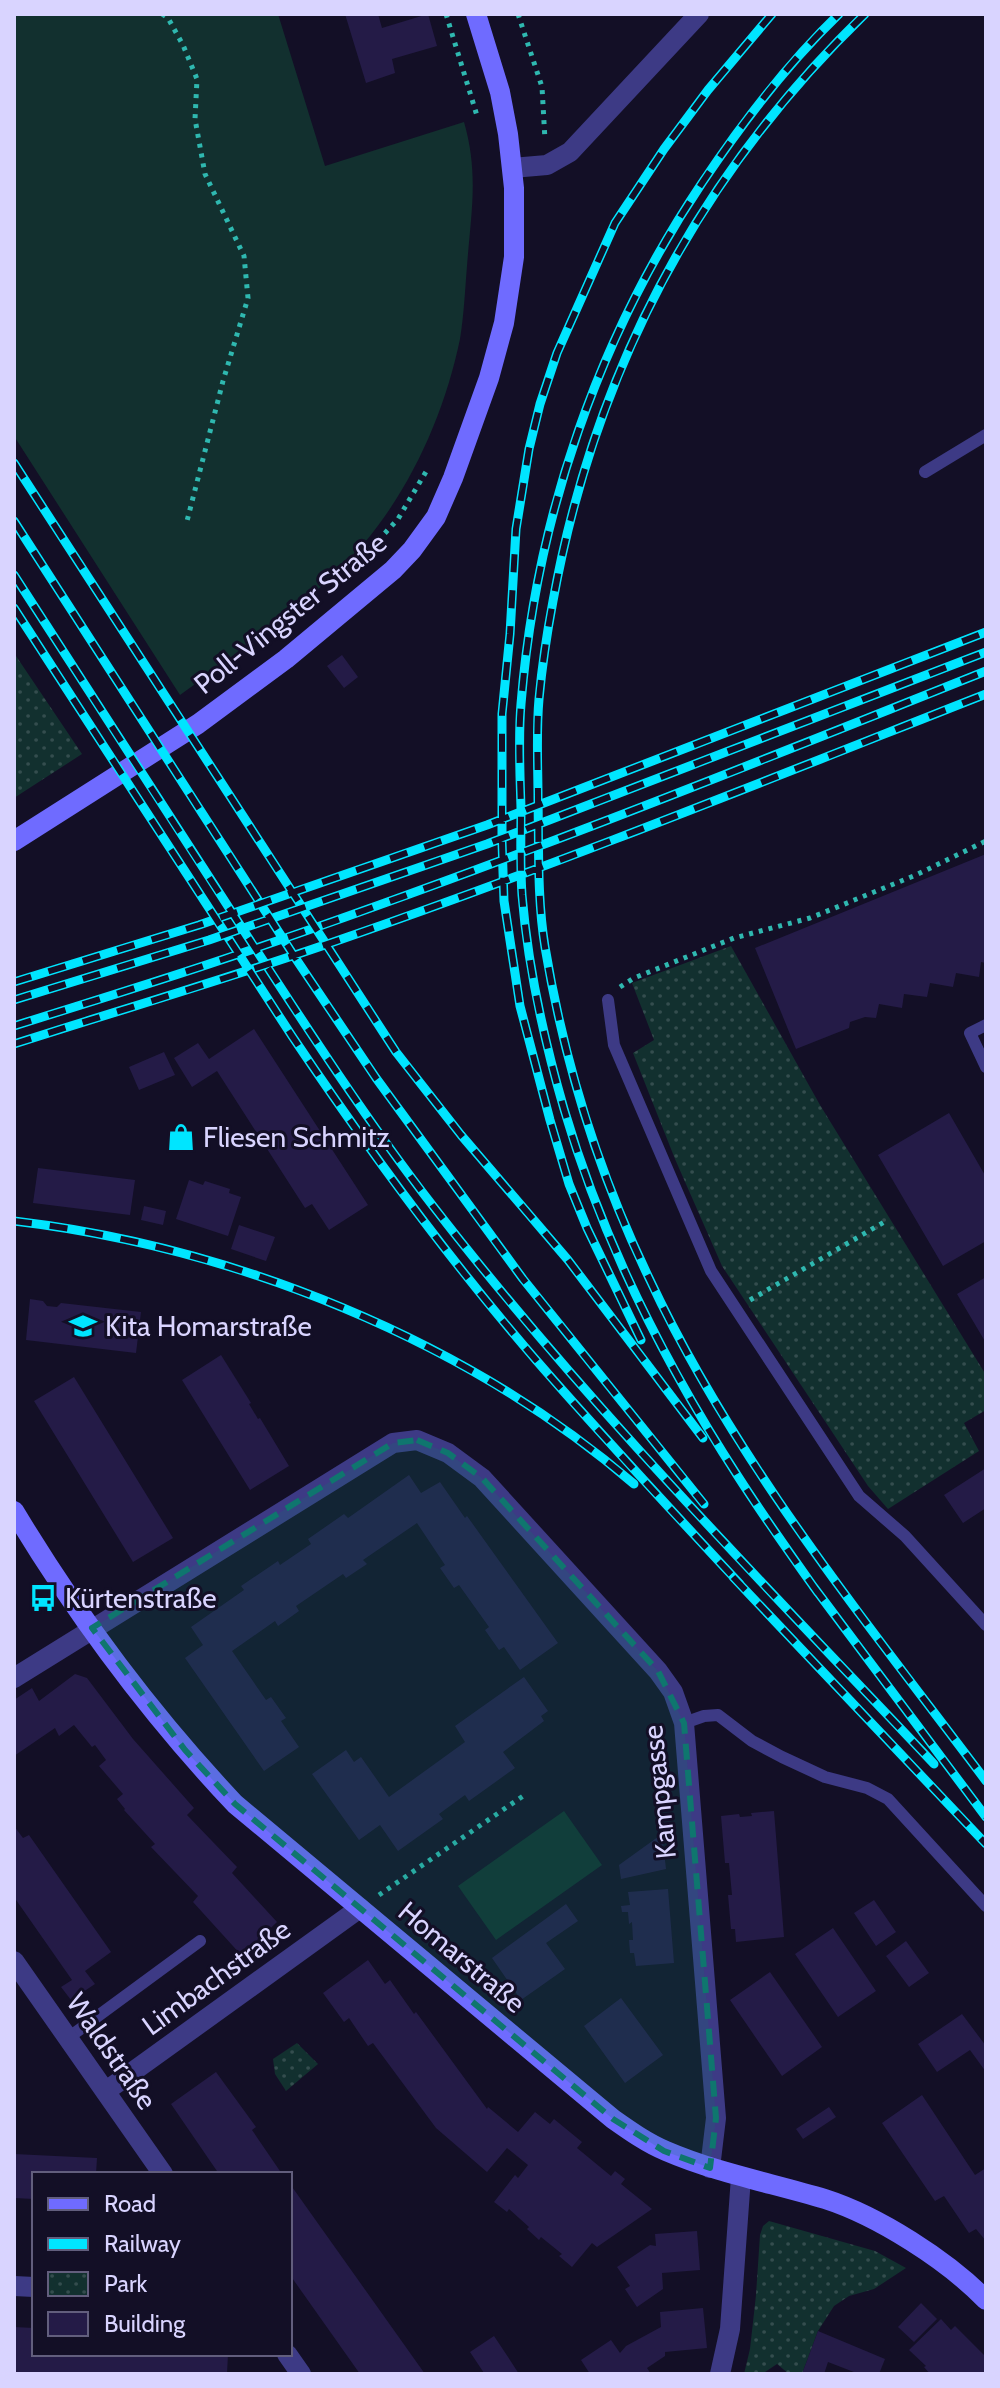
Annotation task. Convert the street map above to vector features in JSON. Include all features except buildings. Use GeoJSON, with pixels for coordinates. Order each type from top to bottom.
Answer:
{"type":"FeatureCollection","features":[{"type":"Feature","properties":{"kind":"street","name":"Poll-Vingster Straße"},"geometry":{"type":"LineString","coordinates":[[14,841],[198,724],[261,678],[393,570],[436,517],[489,378],[504,323],[514,257],[512,168],[500,92],[476,14]]}},
{"type":"Feature","properties":{"kind":"street"},"geometry":{"type":"LineString","coordinates":[[512,168],[547,165],[570,152],[699,14]]}},
{"type":"Feature","properties":{"kind":"street","name":"Kampgasse"},"geometry":{"type":"LineString","coordinates":[[92,1628],[393,1443],[417,1440],[448,1453],[482,1478],[658,1671],[673,1692],[684,1723],[716,2118],[710,2168]]}},
{"type":"Feature","properties":{"kind":"street","name":"Homarstraße"},"geometry":{"type":"LineString","coordinates":[[14,1511],[63,1589],[136,1691],[235,1804],[613,2119],[664,2151],[710,2168],[826,2200],[884,2226],[938,2260],[986,2300]]}},
{"type":"Feature","properties":{"kind":"street"},"geometry":{"type":"LineString","coordinates":[[14,1678],[92,1628]]}},
{"type":"Feature","properties":{"kind":"street","name":"Limbachstraße"},"geometry":{"type":"LineString","coordinates":[[106,2091],[360,1908]]}},
{"type":"Feature","properties":{"kind":"street","name":"Waldstraße"},"geometry":{"type":"LineString","coordinates":[[14,1961],[162,2172]]}},
{"type":"Feature","properties":{"kind":"street"},"geometry":{"type":"LineString","coordinates":[[720,2374],[731,2316],[741,2177]]}},
{"type":"Feature","properties":{"kind":"street"},"geometry":{"type":"LineString","coordinates":[[288,2356],[301,2374]]}},
{"type":"Feature","properties":{"kind":"lane"},"geometry":{"type":"LineString","coordinates":[[925,472],[986,435]]}},
{"type":"Feature","properties":{"kind":"lane"},"geometry":{"type":"LineString","coordinates":[[608,1000],[614,1045],[711,1271],[859,1496],[905,1536],[986,1625]]}},
{"type":"Feature","properties":{"kind":"lane"},"geometry":{"type":"LineString","coordinates":[[986,1025],[970,1033],[986,1067]]}},
{"type":"Feature","properties":{"kind":"lane"},"geometry":{"type":"LineString","coordinates":[[684,1723],[718,1715],[752,1741],[782,1757],[825,1777],[867,1788],[888,1799],[986,1906]]}},
{"type":"Feature","properties":{"kind":"lane"},"geometry":{"type":"LineString","coordinates":[[68,2038],[200,1941]]}},
{"type":"Feature","properties":{"kind":"path"},"geometry":{"type":"LineString","coordinates":[[162,14],[168,18],[183,45],[197,79],[195,119],[205,174],[244,256],[248,298],[186,525]]}},
{"type":"Feature","properties":{"kind":"path"},"geometry":{"type":"LineString","coordinates":[[446,14],[480,125]]}},
{"type":"Feature","properties":{"kind":"path"},"geometry":{"type":"LineString","coordinates":[[345,577],[398,519],[435,458]]}},
{"type":"Feature","properties":{"kind":"path"},"geometry":{"type":"LineString","coordinates":[[608,1000],[620,987],[645,973],[734,938],[810,918],[916,875],[986,841]]}},
{"type":"Feature","properties":{"kind":"path"},"geometry":{"type":"LineString","coordinates":[[736,1308],[886,1221]]}},
{"type":"Feature","properties":{"kind":"path"},"geometry":{"type":"LineString","coordinates":[[360,1908],[526,1794]]}},
{"type":"Feature","properties":{"kind":"highlighted area"},"geometry":{"type":"Polygon","coordinates":[[[417,1440],[448,1453],[482,1478],[658,1671],[684,1723],[716,2118],[710,2168],[664,2151],[613,2119],[235,1804],[185,1750],[92,1628],[393,1443],[417,1440]]]}},
{"type":"Feature","properties":{"kind":"green space"},"geometry":{"type":"Polygon","coordinates":[[[14,14],[278,14],[325,166],[464,122],[469,141],[473,194],[460,339],[442,404],[414,467],[378,525],[333,576],[277,623],[180,695],[14,436],[14,14]]]}},
{"type":"Feature","properties":{"kind":"green space"},"geometry":{"type":"Polygon","coordinates":[[[14,653],[82,754],[14,798],[14,653]]]}},
{"type":"Feature","properties":{"kind":"green space"},"geometry":{"type":"Polygon","coordinates":[[[731,946],[820,1105],[986,1375],[986,1410],[964,1423],[979,1451],[888,1509],[868,1486],[722,1266],[633,1053],[654,1040],[632,983],[731,946]]]}},
{"type":"Feature","properties":{"kind":"green space"},"geometry":{"type":"Polygon","coordinates":[[[564,1811],[602,1865],[496,1940],[458,1886],[564,1811]]]}},
{"type":"Feature","properties":{"kind":"green space"},"geometry":{"type":"Polygon","coordinates":[[[297,2043],[318,2064],[286,2091],[275,2074],[273,2059],[297,2043]]]}},
{"type":"Feature","properties":{"kind":"green space"},"geometry":{"type":"Polygon","coordinates":[[[769,2221],[875,2251],[906,2268],[874,2289],[849,2296],[834,2306],[818,2331],[802,2374],[789,2374],[777,2364],[762,2374],[744,2374],[750,2349],[760,2235],[769,2221]]]}},
{"type":"Feature","properties":{"kind":"railway"},"geometry":{"type":"LineString","coordinates":[[641,1340],[569,1184],[520,1006],[504,901],[502,842],[502,714],[516,529],[540,404],[557,353],[615,223],[708,90],[772,14]]}},
{"type":"Feature","properties":{"kind":"railway"},"geometry":{"type":"LineString","coordinates":[[818,1593],[748,1493],[686,1391],[638,1300],[579,1158],[550,1057],[528,949],[521,884],[519,743],[529,634],[541,566],[557,498],[603,367],[665,242],[702,183],[766,95],[839,14]]}},
{"type":"Feature","properties":{"kind":"railway"},"geometry":{"type":"LineString","coordinates":[[865,14],[805,76],[752,142],[704,211],[662,283],[626,358],[596,436],[571,517],[553,601],[542,674],[537,736],[541,910],[562,1033],[585,1117],[631,1239],[683,1346],[721,1412],[804,1538],[986,1781]]}},
{"type":"Feature","properties":{"kind":"railway"},"geometry":{"type":"LineString","coordinates":[[14,463],[396,1052],[461,1135],[568,1260],[703,1438]]}},
{"type":"Feature","properties":{"kind":"railway"},"geometry":{"type":"LineString","coordinates":[[14,521],[376,1078],[523,1279],[704,1504]]}},
{"type":"Feature","properties":{"kind":"railway"},"geometry":{"type":"LineString","coordinates":[[14,575],[313,1036],[433,1206],[491,1279],[614,1422],[934,1764]]}},
{"type":"Feature","properties":{"kind":"railway"},"geometry":{"type":"LineString","coordinates":[[14,608],[292,1036],[409,1201],[536,1360],[740,1584]]}},
{"type":"Feature","properties":{"kind":"railway"},"geometry":{"type":"LineString","coordinates":[[14,982],[199,925],[487,825],[986,632]]}},
{"type":"Feature","properties":{"kind":"railway"},"geometry":{"type":"LineString","coordinates":[[14,1000],[209,940],[487,844],[986,652]]}},
{"type":"Feature","properties":{"kind":"railway"},"geometry":{"type":"LineString","coordinates":[[14,1026],[318,927],[510,857],[986,671]]}},
{"type":"Feature","properties":{"kind":"railway"},"geometry":{"type":"LineString","coordinates":[[14,1044],[261,967],[504,881],[986,694]]}},
{"type":"Feature","properties":{"kind":"railway"},"geometry":{"type":"LineString","coordinates":[[14,1221],[97,1234],[180,1253],[262,1277],[343,1308],[422,1344],[497,1385],[568,1432],[634,1484]]}},
{"type":"Feature","properties":{"kind":"railway"},"geometry":{"type":"LineString","coordinates":[[733,1577],[986,1844]]}},
{"type":"Feature","properties":{"kind":"railway"},"geometry":{"type":"LineString","coordinates":[[813,1586],[986,1817]]}},
{"type":"Feature","properties":{"kind":"place","name":"Fliesen Schmitz"},"geometry":{"type":"Point","coordinates":[181,1137]}},
{"type":"Feature","properties":{"kind":"place","name":"Kita Homarstraße"},"geometry":{"type":"Point","coordinates":[83,1326]}},
{"type":"Feature","properties":{"kind":"place","name":"Kürtenstraße"},"geometry":{"type":"Point","coordinates":[43,1598]}}]}
